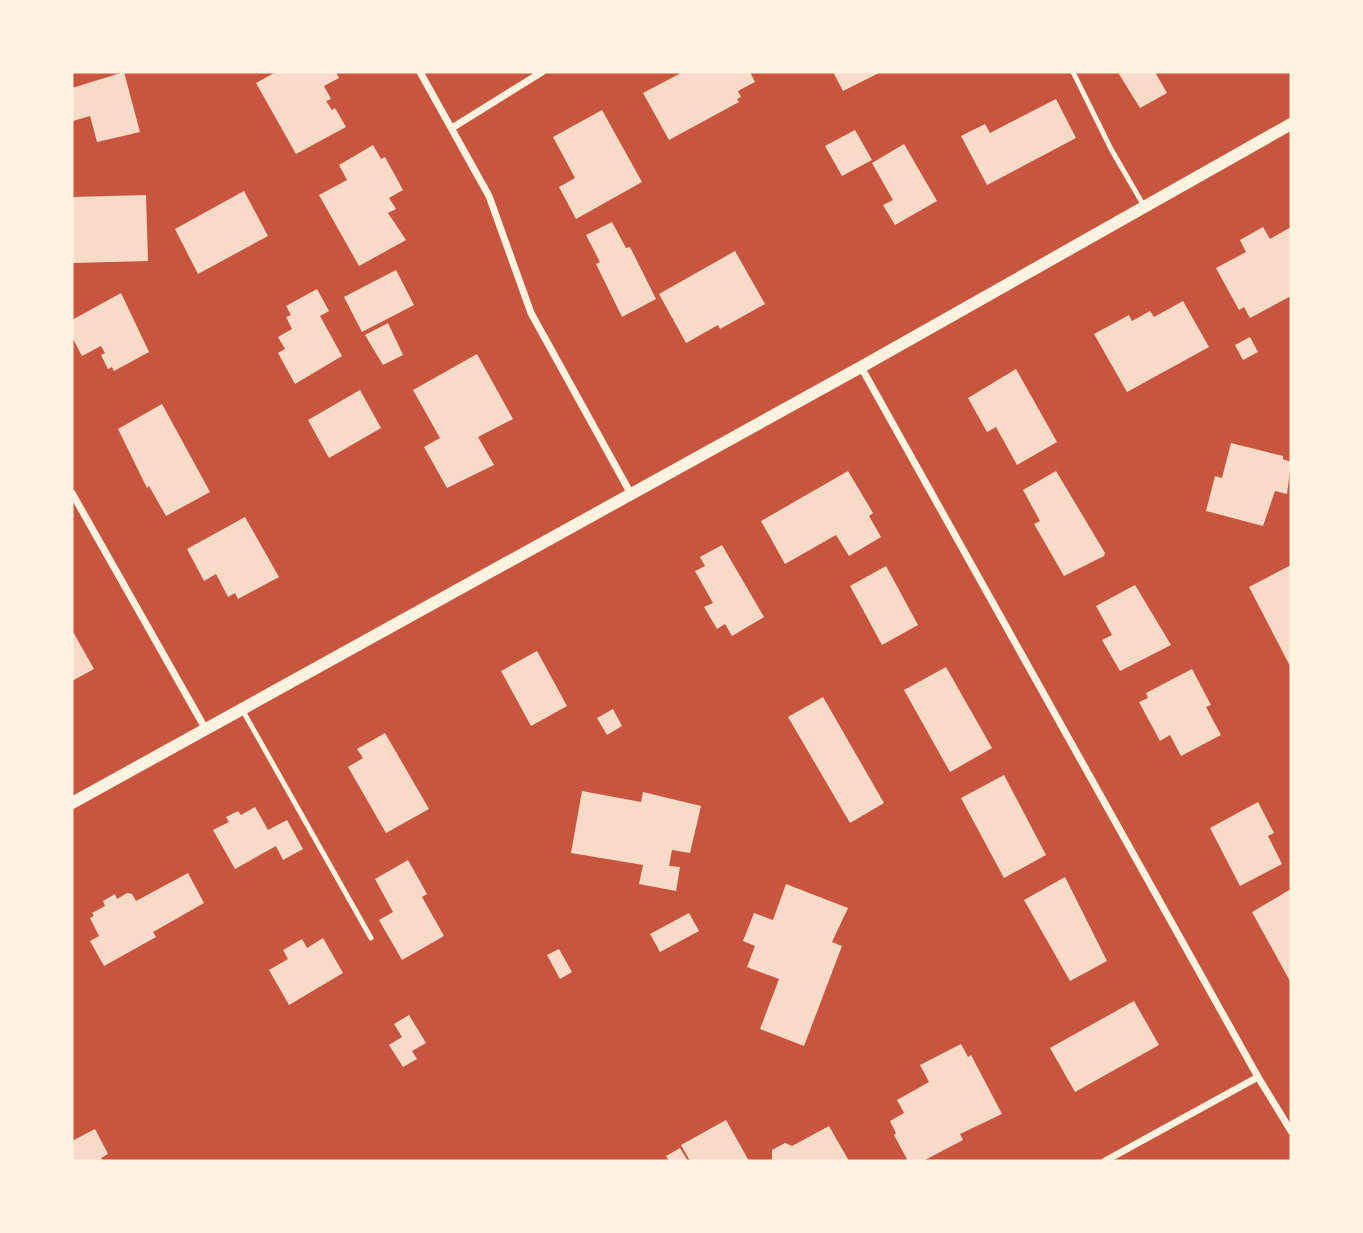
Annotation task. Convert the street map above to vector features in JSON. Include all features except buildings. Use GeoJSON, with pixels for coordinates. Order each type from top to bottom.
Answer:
{"type":"FeatureCollection","features":[{"type":"Feature","properties":{"kind":"street"},"geometry":{"type":"LineString","coordinates":[[420,72],[489,196],[531,313],[631,494]]}},
{"type":"Feature","properties":{"kind":"street"},"geometry":{"type":"LineString","coordinates":[[452,128],[542,72]]}},
{"type":"Feature","properties":{"kind":"street"},"geometry":{"type":"LineString","coordinates":[[72,803],[862,366],[1291,124]]}},
{"type":"Feature","properties":{"kind":"street"},"geometry":{"type":"LineString","coordinates":[[862,366],[1291,1132]]}},
{"type":"Feature","properties":{"kind":"street"},"geometry":{"type":"LineString","coordinates":[[72,493],[205,728]]}},
{"type":"Feature","properties":{"kind":"street"},"geometry":{"type":"LineString","coordinates":[[1105,1161],[1258,1077]]}},
{"type":"Feature","properties":{"kind":"lane"},"geometry":{"type":"LineString","coordinates":[[1073,72],[1111,149],[1144,206]]}},
{"type":"Feature","properties":{"kind":"lane"},"geometry":{"type":"LineString","coordinates":[[241,708],[371,938]]}}]}
